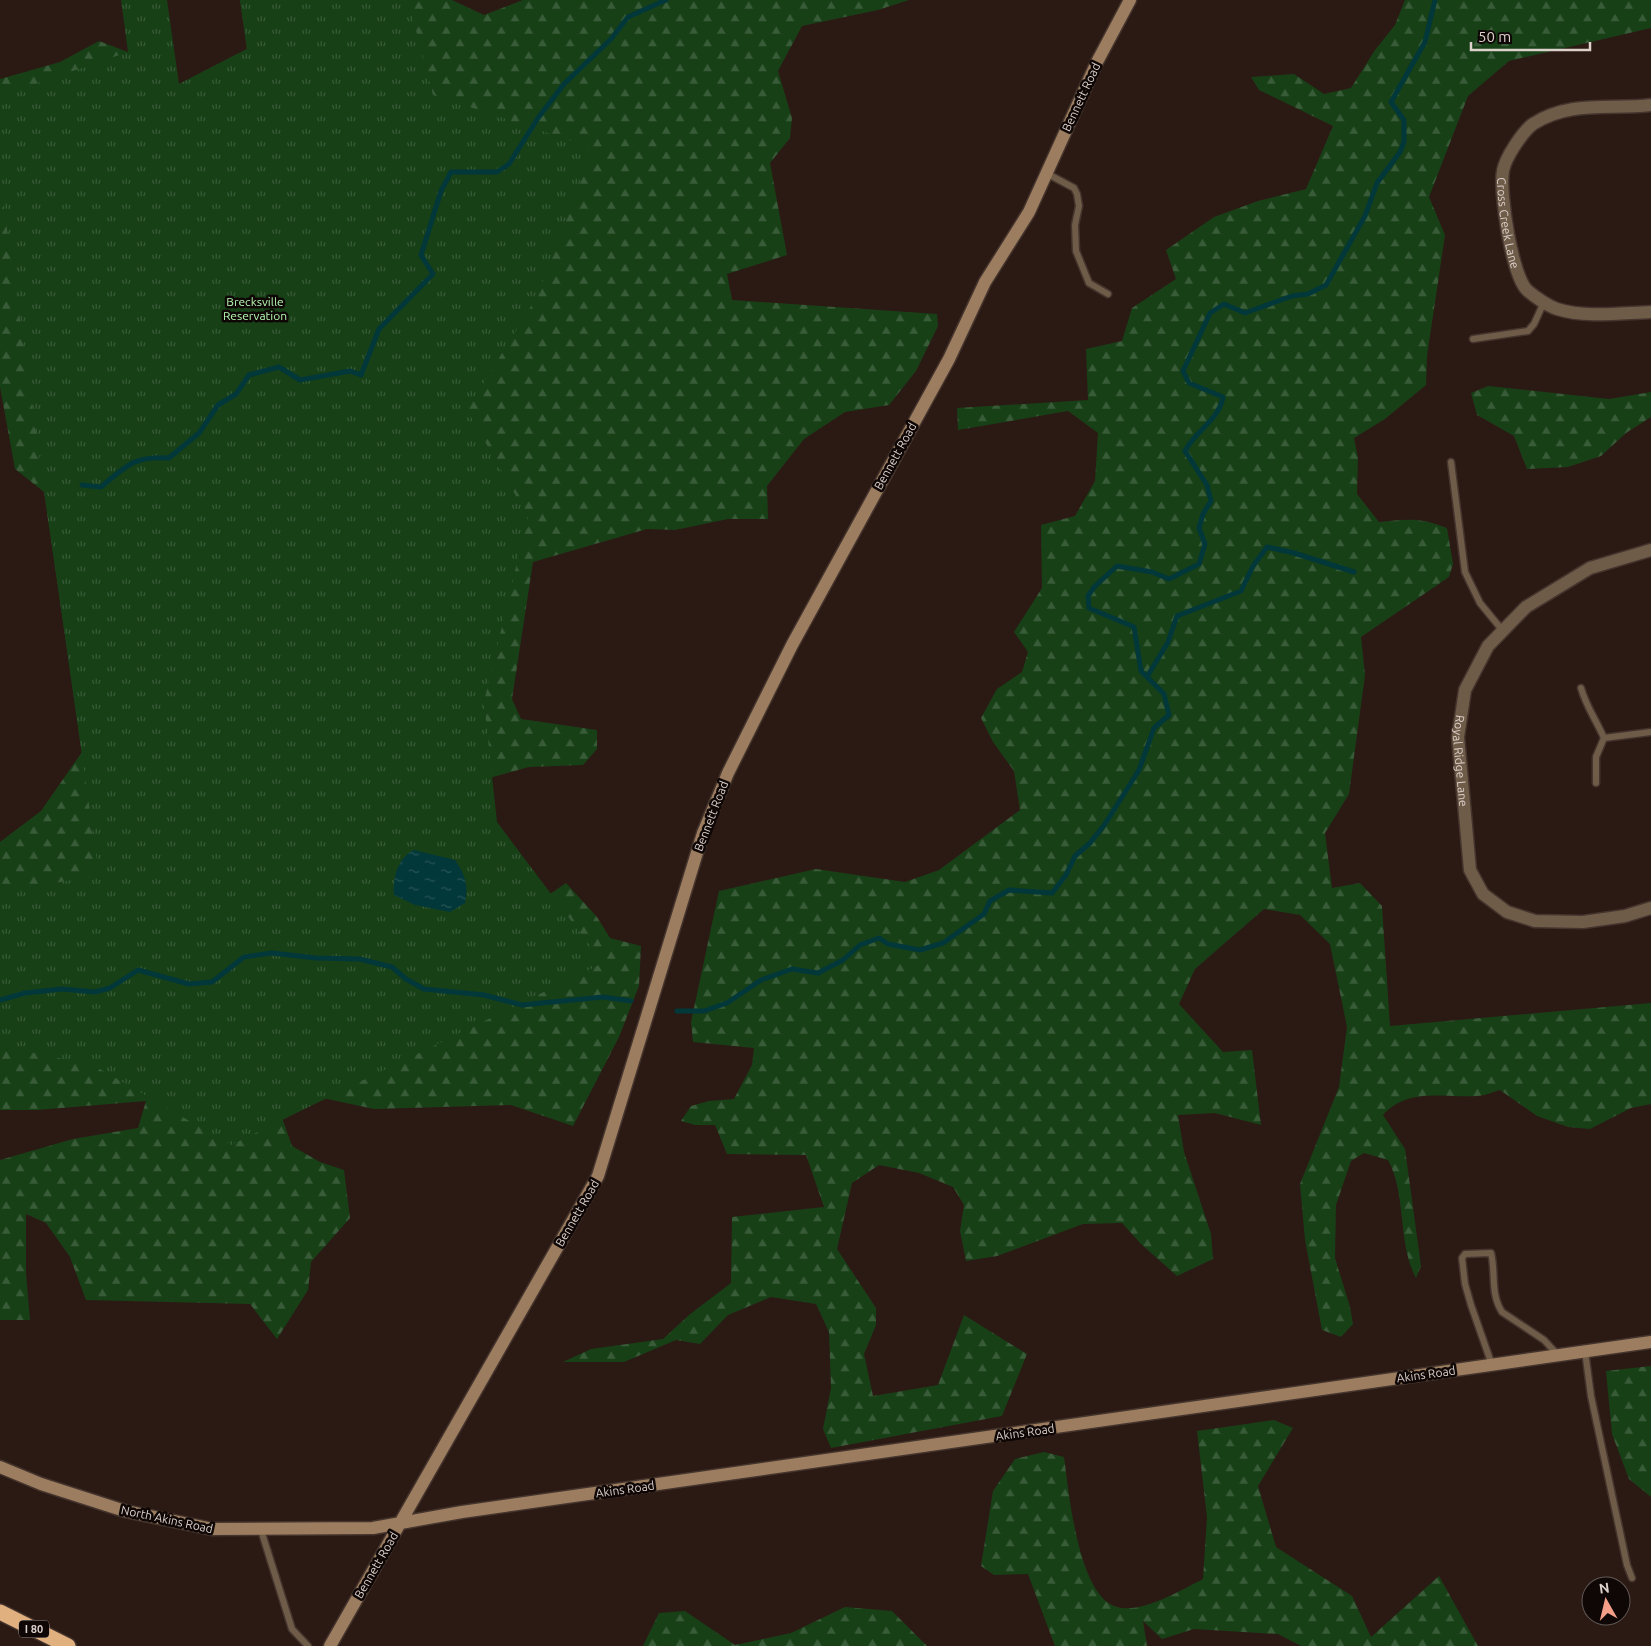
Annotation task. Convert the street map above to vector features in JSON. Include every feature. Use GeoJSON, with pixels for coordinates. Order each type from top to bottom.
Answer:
{"type":"FeatureCollection","features":[{"type":"Feature","properties":{"kind":"highway","name":"I 80"},"geometry":{"type":"LineString","coordinates":[[0,1612],[68,1646]]}},
{"type":"Feature","properties":{"kind":"street","name":"Bennett Road"},"geometry":{"type":"LineString","coordinates":[[330,1646],[598,1176],[703,833],[728,773],[792,644],[949,359],[985,282],[1029,212],[1097,62],[1130,0]]}},
{"type":"Feature","properties":{"kind":"street","name":"Cross Creek Lane"},"geometry":{"type":"LineString","coordinates":[[1651,105],[1599,106],[1563,110],[1532,124],[1518,140],[1503,170],[1503,204],[1511,254],[1526,290],[1556,308],[1599,314],[1651,312]]}},
{"type":"Feature","properties":{"kind":"street","name":"Royal Ridge Lane"},"geometry":{"type":"LineString","coordinates":[[1651,550],[1590,568],[1526,608],[1488,646],[1465,690],[1458,737],[1470,870],[1483,894],[1507,912],[1535,921],[1583,922],[1625,916],[1651,908]]}},
{"type":"Feature","properties":{"kind":"street","name":"Akins Road"},"geometry":{"type":"LineString","coordinates":[[400,1522],[1651,1342]]}},
{"type":"Feature","properties":{"kind":"street","name":"North Akins Road"},"geometry":{"type":"LineString","coordinates":[[0,1467],[41,1484],[125,1511],[212,1529],[360,1529],[400,1522]]}},
{"type":"Feature","properties":{"kind":"lane"},"geometry":{"type":"LineString","coordinates":[[1046,173],[1074,188],[1079,206],[1075,231],[1076,250],[1089,283],[1108,294]]}},
{"type":"Feature","properties":{"kind":"lane"},"geometry":{"type":"LineString","coordinates":[[1473,339],[1528,331],[1534,324],[1545,302]]}},
{"type":"Feature","properties":{"kind":"lane"},"geometry":{"type":"LineString","coordinates":[[1451,462],[1465,572],[1480,603],[1503,631]]}},
{"type":"Feature","properties":{"kind":"lane"},"geometry":{"type":"LineString","coordinates":[[1581,688],[1586,707],[1594,716],[1604,738],[1596,757],[1596,783]]}},
{"type":"Feature","properties":{"kind":"lane"},"geometry":{"type":"LineString","coordinates":[[1604,738],[1651,732]]}},
{"type":"Feature","properties":{"kind":"lane"},"geometry":{"type":"LineString","coordinates":[[1492,1365],[1465,1284],[1462,1258],[1465,1254],[1491,1253],[1497,1305],[1502,1312],[1544,1340],[1558,1356]]}},
{"type":"Feature","properties":{"kind":"lane"},"geometry":{"type":"LineString","coordinates":[[1584,1351],[1591,1396],[1623,1546],[1632,1578]]}},
{"type":"Feature","properties":{"kind":"lane"},"geometry":{"type":"LineString","coordinates":[[261,1530],[292,1628],[308,1646]]}},
{"type":"Feature","properties":{"kind":"green space","name":"Brecksville Reservation"},"geometry":{"type":"Polygon","coordinates":[[[121,0],[167,0],[179,84],[247,49],[240,0],[408,0],[433,95],[594,148],[536,298],[467,410],[528,517],[484,702],[497,822],[603,963],[231,1145],[93,1065],[0,1046],[0,893],[99,875],[0,180],[0,96],[128,52],[121,0]]]}},
{"type":"Feature","properties":{"kind":"green space","name":"Brecksville Reservation"},"geometry":{"type":"Polygon","coordinates":[[[240,0],[452,0],[484,15],[523,0],[909,0],[878,10],[802,26],[778,71],[792,118],[790,138],[770,163],[787,255],[727,274],[732,300],[937,314],[938,326],[916,371],[889,405],[845,412],[804,439],[767,486],[768,519],[728,519],[675,530],[647,529],[533,562],[512,699],[521,719],[597,730],[597,749],[583,765],[529,767],[486,779],[459,834],[544,898],[566,883],[597,917],[610,938],[641,946],[639,986],[619,1037],[573,1126],[511,1105],[374,1109],[304,1094],[279,1109],[292,1146],[320,1162],[344,1170],[350,1218],[311,1262],[308,1290],[277,1339],[250,1304],[86,1300],[70,1257],[46,1223],[26,1214],[26,1273],[30,1320],[0,1320],[0,1160],[73,1139],[138,1128],[146,1101],[37,1110],[0,1110],[0,842],[41,811],[82,752],[44,492],[15,469],[0,387],[0,79],[60,62],[99,41],[141,57],[179,84],[247,49],[240,0]]]}},
{"type":"Feature","properties":{"kind":"green space"},"geometry":{"type":"Polygon","coordinates":[[[1405,0],[1651,0],[1651,28],[1509,61],[1468,96],[1429,197],[1445,235],[1427,356],[1426,385],[1385,419],[1354,438],[1358,458],[1357,494],[1379,522],[1421,520],[1447,528],[1453,564],[1449,577],[1361,637],[1365,675],[1349,794],[1325,833],[1332,888],[1360,883],[1382,906],[1390,1026],[1651,1003],[1651,1104],[1631,1108],[1590,1129],[1568,1127],[1537,1116],[1500,1090],[1480,1096],[1415,1097],[1393,1106],[1383,1115],[1405,1149],[1421,1266],[1416,1278],[1406,1249],[1398,1188],[1388,1160],[1364,1153],[1351,1161],[1336,1205],[1335,1258],[1350,1307],[1353,1324],[1341,1337],[1322,1330],[1305,1240],[1300,1184],[1339,1087],[1347,1027],[1330,944],[1300,915],[1264,909],[1195,969],[1179,1004],[1223,1052],[1252,1050],[1261,1125],[1215,1113],[1178,1115],[1184,1152],[1211,1234],[1213,1259],[1177,1276],[1141,1244],[1122,1223],[1083,1224],[997,1256],[966,1261],[960,1231],[964,1205],[953,1187],[919,1173],[879,1165],[852,1183],[837,1249],[876,1308],[876,1325],[864,1354],[873,1396],[938,1385],[964,1315],[1027,1354],[1002,1416],[831,1448],[823,1429],[831,1388],[829,1332],[816,1304],[771,1297],[728,1315],[700,1344],[676,1340],[624,1362],[563,1362],[591,1349],[663,1339],[689,1315],[731,1283],[732,1217],[824,1207],[806,1155],[727,1154],[715,1125],[695,1125],[681,1121],[691,1106],[709,1101],[734,1099],[752,1065],[754,1048],[693,1042],[691,1022],[719,891],[816,869],[905,882],[939,870],[1020,810],[1014,771],[993,742],[981,718],[997,689],[1022,672],[1028,652],[1014,632],[1042,588],[1041,525],[1075,516],[1095,481],[1098,433],[1068,411],[958,430],[957,408],[1088,400],[1086,349],[1122,341],[1132,308],[1176,279],[1166,250],[1214,217],[1258,201],[1306,189],[1333,126],[1259,90],[1251,77],[1294,74],[1324,94],[1351,88],[1375,50],[1395,25],[1405,0]]]}},
{"type":"Feature","properties":{"kind":"green space"},"geometry":{"type":"Polygon","coordinates":[[[1488,386],[1609,399],[1651,392],[1651,417],[1626,433],[1601,456],[1568,467],[1527,469],[1514,436],[1477,415],[1471,393],[1488,386]]]}},
{"type":"Feature","properties":{"kind":"green space"},"geometry":{"type":"Polygon","coordinates":[[[1651,1366],[1651,1497],[1629,1479],[1612,1434],[1606,1371],[1651,1366]]]}},
{"type":"Feature","properties":{"kind":"green space"},"geometry":{"type":"Polygon","coordinates":[[[1274,1420],[1293,1428],[1258,1486],[1276,1547],[1352,1596],[1371,1637],[1439,1576],[1478,1646],[1301,1646],[1278,1634],[1194,1629],[1162,1639],[1143,1621],[1147,1646],[1055,1646],[1028,1574],[994,1575],[981,1566],[993,1491],[1015,1459],[1044,1452],[1064,1457],[1073,1517],[1084,1564],[1093,1584],[1104,1599],[1117,1607],[1127,1608],[1149,1604],[1173,1595],[1203,1579],[1207,1517],[1197,1431],[1274,1420]]]}},
{"type":"Feature","properties":{"kind":"green space"},"geometry":{"type":"Polygon","coordinates":[[[845,1607],[892,1611],[927,1646],[643,1646],[659,1613],[685,1611],[735,1645],[791,1633],[845,1607]]]}},
{"type":"Feature","properties":{"kind":"water"},"geometry":{"type":"Polygon","coordinates":[[[414,850],[455,860],[465,880],[467,891],[465,903],[450,912],[415,905],[394,895],[397,869],[408,853],[414,850]]]}},
{"type":"Feature","properties":{"kind":"waterway"},"geometry":{"type":"LineString","coordinates":[[82,485],[101,487],[125,468],[139,460],[169,458],[199,433],[218,405],[236,394],[249,375],[279,367],[300,380],[350,371],[361,375],[379,329],[433,274],[421,255],[441,191],[451,172],[497,172],[509,164],[538,118],[564,84],[611,39],[628,17],[666,0]]}},
{"type":"Feature","properties":{"kind":"waterway"},"geometry":{"type":"LineString","coordinates":[[677,1011],[704,1011],[727,1003],[761,980],[792,969],[818,973],[843,960],[860,945],[879,938],[888,944],[920,950],[943,943],[984,914],[990,901],[1009,890],[1052,893],[1066,875],[1075,856],[1090,843],[1105,824],[1139,770],[1154,728],[1169,715],[1164,694],[1141,671],[1134,627],[1089,608],[1088,596],[1095,586],[1117,566],[1152,572],[1169,579],[1199,564],[1205,544],[1199,528],[1203,514],[1211,501],[1207,485],[1185,451],[1217,412],[1223,397],[1189,383],[1183,371],[1210,313],[1224,304],[1245,313],[1292,296],[1308,294],[1326,285],[1365,216],[1377,183],[1400,152],[1404,142],[1404,120],[1391,102],[1425,42],[1435,0]]}},
{"type":"Feature","properties":{"kind":"waterway"},"geometry":{"type":"LineString","coordinates":[[1147,677],[1168,642],[1177,616],[1241,591],[1253,566],[1267,547],[1294,553],[1354,572]]}},
{"type":"Feature","properties":{"kind":"waterway"},"geometry":{"type":"LineString","coordinates":[[0,1000],[25,993],[62,989],[95,992],[110,988],[138,970],[189,984],[212,982],[244,957],[272,953],[316,958],[359,959],[392,967],[406,979],[424,989],[484,995],[522,1005],[603,997],[631,1001]]}}]}
